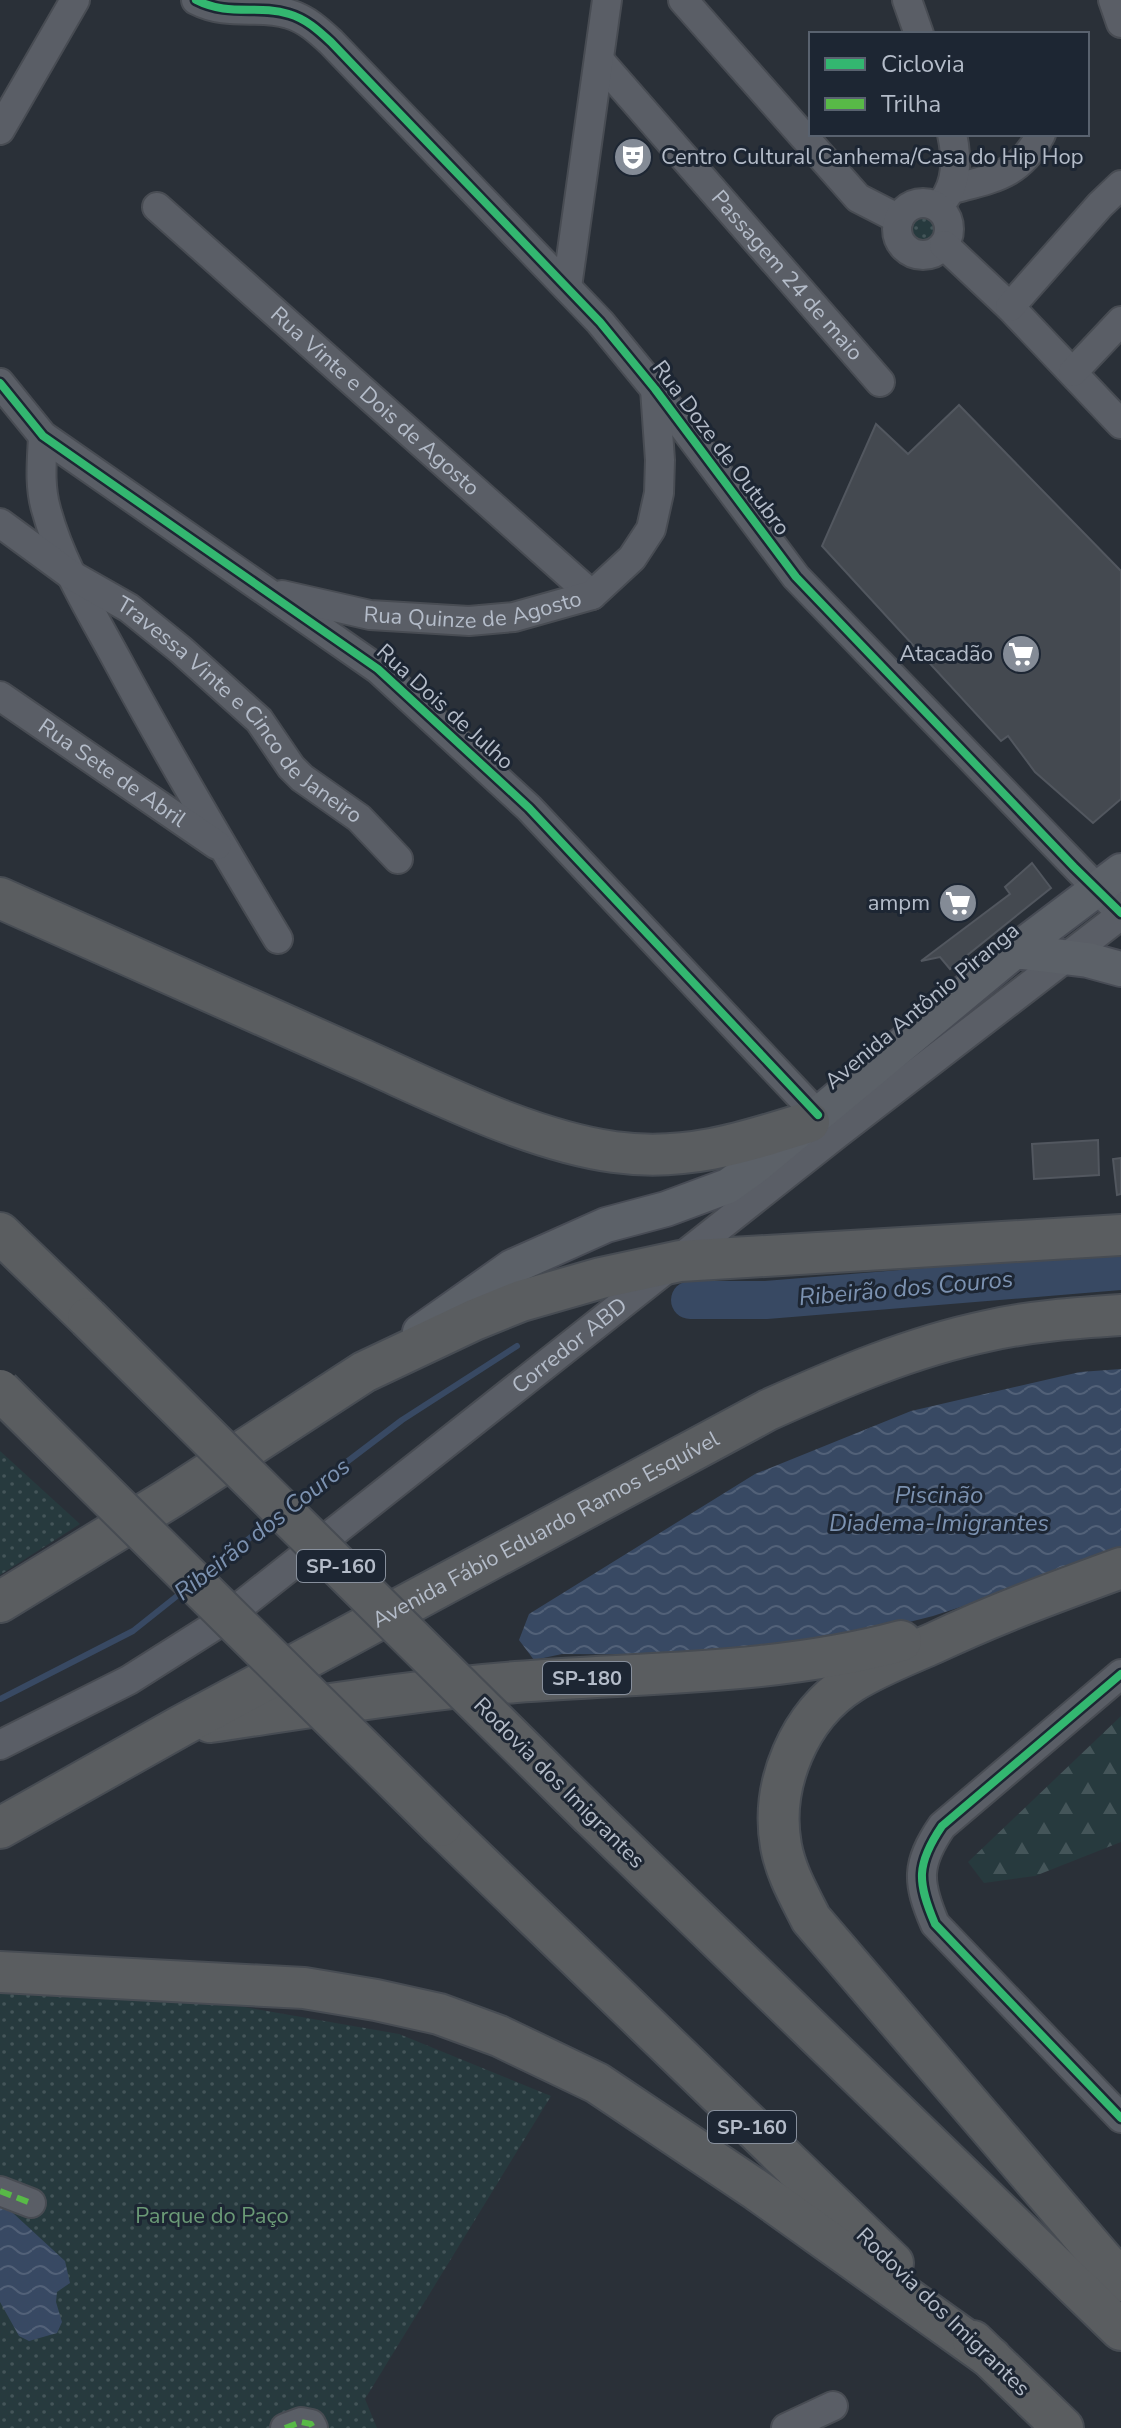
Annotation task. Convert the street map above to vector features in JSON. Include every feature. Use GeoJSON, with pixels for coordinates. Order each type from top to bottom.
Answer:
{"type":"FeatureCollection","features":[{"type":"Feature","properties":{"kind":"highway"},"geometry":{"type":"LineString","coordinates":[[0,898],[446,1096],[557,1140],[615,1152],[673,1154],[722,1149],[813,1119]]}},
{"type":"Feature","properties":{"kind":"highway","name":"Rodovia dos Imigrantes"},"geometry":{"type":"LineString","coordinates":[[0,1233],[591,1816],[1121,2330]]}},
{"type":"Feature","properties":{"kind":"highway"},"geometry":{"type":"LineString","coordinates":[[0,1602],[170,1498],[364,1372],[521,1301],[601,1278],[680,1261],[1121,1235]]}},
{"type":"Feature","properties":{"kind":"highway","name":"Avenida Fábio Eduardo Ramos Esquível"},"geometry":{"type":"LineString","coordinates":[[0,1828],[181,1726],[754,1418],[830,1382],[918,1349],[987,1331],[1055,1320],[1121,1315]]}},
{"type":"Feature","properties":{"kind":"highway","name":"Rodovia dos Imigrantes"},"geometry":{"type":"LineString","coordinates":[[0,1390],[441,1826],[1063,2428]]}},
{"type":"Feature","properties":{"kind":"highway","name":"SP-180"},"geometry":{"type":"LineString","coordinates":[[181,1726],[441,1688],[719,1671],[788,1663],[885,1645],[990,1617],[1121,1568]]}},
{"type":"Feature","properties":{"kind":"highway"},"geometry":{"type":"LineString","coordinates":[[990,1617],[850,1683],[825,1704],[804,1731],[787,1767],[779,1807],[781,1845],[791,1881],[811,1919],[1121,2281]]}},
{"type":"Feature","properties":{"kind":"highway"},"geometry":{"type":"LineString","coordinates":[[0,1972],[304,1988],[439,2014],[499,2036],[597,2083],[758,2191],[991,2358]]}},
{"type":"Feature","properties":{"kind":"main road","name":"Avenida Antônio Piranga"},"geometry":{"type":"LineString","coordinates":[[364,1372],[512,1267],[606,1225],[666,1209],[728,1186],[1015,951],[1108,880]]}},
{"type":"Feature","properties":{"kind":"main road"},"geometry":{"type":"LineString","coordinates":[[1015,951],[1088,960],[1121,969]]}},
{"type":"Feature","properties":{"kind":"street"},"geometry":{"type":"LineString","coordinates":[[0,130],[75,0]]}},
{"type":"Feature","properties":{"kind":"street","name":"Rua Doze de Outubro"},"geometry":{"type":"LineString","coordinates":[[196,0],[209,7],[232,11],[287,13],[310,23],[331,42],[600,322],[655,389],[796,577],[1108,880],[1121,914]]}},
{"type":"Feature","properties":{"kind":"street"},"geometry":{"type":"LineString","coordinates":[[567,287],[607,0]]}},
{"type":"Feature","properties":{"kind":"street"},"geometry":{"type":"LineString","coordinates":[[683,0],[858,198],[899,219]]}},
{"type":"Feature","properties":{"kind":"street"},"geometry":{"type":"LineString","coordinates":[[907,0],[918,32]]}},
{"type":"Feature","properties":{"kind":"street"},"geometry":{"type":"LineString","coordinates":[[1113,0],[1121,23]]}},
{"type":"Feature","properties":{"kind":"street","name":"Passagem 24 de maio"},"geometry":{"type":"LineString","coordinates":[[599,60],[880,382]]}},
{"type":"Feature","properties":{"kind":"street"},"geometry":{"type":"LineString","coordinates":[[952,136],[955,164],[945,198],[949,230],[944,245],[930,255],[922,255],[906,249],[898,236],[899,219],[912,206],[945,198],[1015,168],[1029,155],[1040,136]]}},
{"type":"Feature","properties":{"kind":"street"},"geometry":{"type":"LineString","coordinates":[[1010,307],[1121,185]]}},
{"type":"Feature","properties":{"kind":"street","name":"Rua Vinte e Dois de Agosto"},"geometry":{"type":"LineString","coordinates":[[157,207],[592,595]]}},
{"type":"Feature","properties":{"kind":"street"},"geometry":{"type":"LineString","coordinates":[[944,245],[1010,307],[1121,424]]}},
{"type":"Feature","properties":{"kind":"street"},"geometry":{"type":"LineString","coordinates":[[1073,372],[1121,321]]}},
{"type":"Feature","properties":{"kind":"street","name":"Rua Dois de Julho"},"geometry":{"type":"LineString","coordinates":[[0,383],[43,436],[378,669],[529,808],[813,1119]]}},
{"type":"Feature","properties":{"kind":"street","name":"Rua Quinze de Agosto"},"geometry":{"type":"LineString","coordinates":[[270,592],[370,615],[469,621],[514,617],[592,595],[632,558],[651,529],[660,482],[655,389]]}},
{"type":"Feature","properties":{"kind":"street","name":"Travessa Vinte e Cinco de Janeiro"},"geometry":{"type":"LineString","coordinates":[[43,436],[45,506],[56,542],[71,575],[160,741],[278,939]]}},
{"type":"Feature","properties":{"kind":"street","name":"Travessa Vinte e Cinco de Janeiro"},"geometry":{"type":"LineString","coordinates":[[0,523],[71,575],[129,608],[233,694],[259,720],[291,767],[359,818],[398,859]]}},
{"type":"Feature","properties":{"kind":"street","name":"Rua Sete de Abril"},"geometry":{"type":"LineString","coordinates":[[0,696],[224,850]]}},
{"type":"Feature","properties":{"kind":"street","name":"Corredor ABD"},"geometry":{"type":"LineString","coordinates":[[0,1745],[129,1680],[219,1623],[837,1134],[1121,914]]}},
{"type":"Feature","properties":{"kind":"street"},"geometry":{"type":"LineString","coordinates":[[1121,1674],[942,1826],[926,1849],[921,1875],[924,1899],[935,1924],[1121,2118]]}},
{"type":"Feature","properties":{"kind":"street"},"geometry":{"type":"LineString","coordinates":[[0,2191],[31,2203]]}},
{"type":"Feature","properties":{"kind":"street"},"geometry":{"type":"LineString","coordinates":[[786,2428],[833,2406]]}},
{"type":"Feature","properties":{"kind":"street"},"geometry":{"type":"LineString","coordinates":[[285,2428],[301,2422],[311,2424],[313,2428]]}},
{"type":"Feature","properties":{"kind":"green space"},"geometry":{"type":"Polygon","coordinates":[[[924,218],[933,222],[937,231],[933,240],[924,244],[915,240],[911,231],[915,222],[924,218]]]}},
{"type":"Feature","properties":{"kind":"green space"},"geometry":{"type":"Polygon","coordinates":[[[0,1451],[80,1524],[0,1575],[0,1451]]]}},
{"type":"Feature","properties":{"kind":"green space"},"geometry":{"type":"Polygon","coordinates":[[[1121,1716],[1121,1842],[1035,1876],[984,1883],[968,1862],[1121,1716]]]}},
{"type":"Feature","properties":{"kind":"green space","name":"Parque do Paço"},"geometry":{"type":"Polygon","coordinates":[[[0,1980],[239,2006],[399,2034],[551,2096],[365,2399],[377,2428],[0,2428],[0,1980]]]}},
{"type":"Feature","properties":{"kind":"water","name":"Piscinão Diadema-Imigrantes"},"geometry":{"type":"Polygon","coordinates":[[[1121,1369],[1121,1550],[1071,1571],[933,1616],[842,1639],[746,1655],[562,1654],[534,1660],[519,1640],[529,1614],[755,1474],[911,1411],[1080,1372],[1121,1369]]]}},
{"type":"Feature","properties":{"kind":"water"},"geometry":{"type":"Polygon","coordinates":[[[0,2201],[65,2261],[70,2283],[57,2292],[56,2302],[62,2322],[57,2333],[29,2341],[19,2336],[0,2302],[0,2201]]]}},
{"type":"Feature","properties":{"kind":"building","name":"Atacadão"},"geometry":{"type":"Polygon","coordinates":[[[959,405],[1121,571],[1121,799],[1093,823],[1035,772],[1008,736],[1001,741],[822,546],[876,424],[908,454],[959,405]]]}},
{"type":"Feature","properties":{"kind":"building"},"geometry":{"type":"Polygon","coordinates":[[[1032,863],[1051,888],[950,969],[940,957],[921,961],[1010,894],[1005,887],[1032,863]]]}},
{"type":"Feature","properties":{"kind":"building"},"geometry":{"type":"Polygon","coordinates":[[[1098,1140],[1099,1175],[1034,1179],[1032,1144],[1098,1140]]]}},
{"type":"Feature","properties":{"kind":"building"},"geometry":{"type":"Polygon","coordinates":[[[1121,1158],[1121,1194],[1117,1195],[1113,1159],[1121,1158]]]}},
{"type":"Feature","properties":{"kind":"waterway","name":"Ribeirão dos Couros"},"geometry":{"type":"LineString","coordinates":[[690,1300],[766,1300],[1121,1271]]}},
{"type":"Feature","properties":{"kind":"waterway","name":"Ribeirão dos Couros"},"geometry":{"type":"LineString","coordinates":[[294,1502],[402,1420],[517,1346]]}},
{"type":"Feature","properties":{"kind":"waterway","name":"Ribeirão dos Couros"},"geometry":{"type":"LineString","coordinates":[[207,1573],[273,1519]]}},
{"type":"Feature","properties":{"kind":"waterway","name":"Ribeirão dos Couros"},"geometry":{"type":"LineString","coordinates":[[0,1699],[133,1631],[182,1592]]}},
{"type":"Feature","properties":{"kind":"marked path"},"geometry":{"type":"LineString","coordinates":[[0,2191],[31,2203]]}},
{"type":"Feature","properties":{"kind":"marked path"},"geometry":{"type":"LineString","coordinates":[[285,2428],[301,2422],[311,2424],[313,2428]]}},
{"type":"Feature","properties":{"kind":"cycle path"},"geometry":{"type":"LineString","coordinates":[[196,0],[220,8],[289,14],[306,22],[331,42],[600,322],[655,389],[796,577],[1121,913]]}},
{"type":"Feature","properties":{"kind":"cycle path"},"geometry":{"type":"LineString","coordinates":[[0,383],[43,436],[378,669],[529,808],[818,1115]]}},
{"type":"Feature","properties":{"kind":"cycle path"},"geometry":{"type":"LineString","coordinates":[[1121,1674],[942,1826],[927,1851],[922,1874],[922,1885],[935,1924],[1121,2118]]}},
{"type":"Feature","properties":{"kind":"place","name":"Centro Cultural Canhema/Casa do Hip Hop"},"geometry":{"type":"Point","coordinates":[633,157]}},
{"type":"Feature","properties":{"kind":"place","name":"Atacadão"},"geometry":{"type":"Point","coordinates":[1021,654]}},
{"type":"Feature","properties":{"kind":"place","name":"ampm"},"geometry":{"type":"Point","coordinates":[958,903]}}]}
